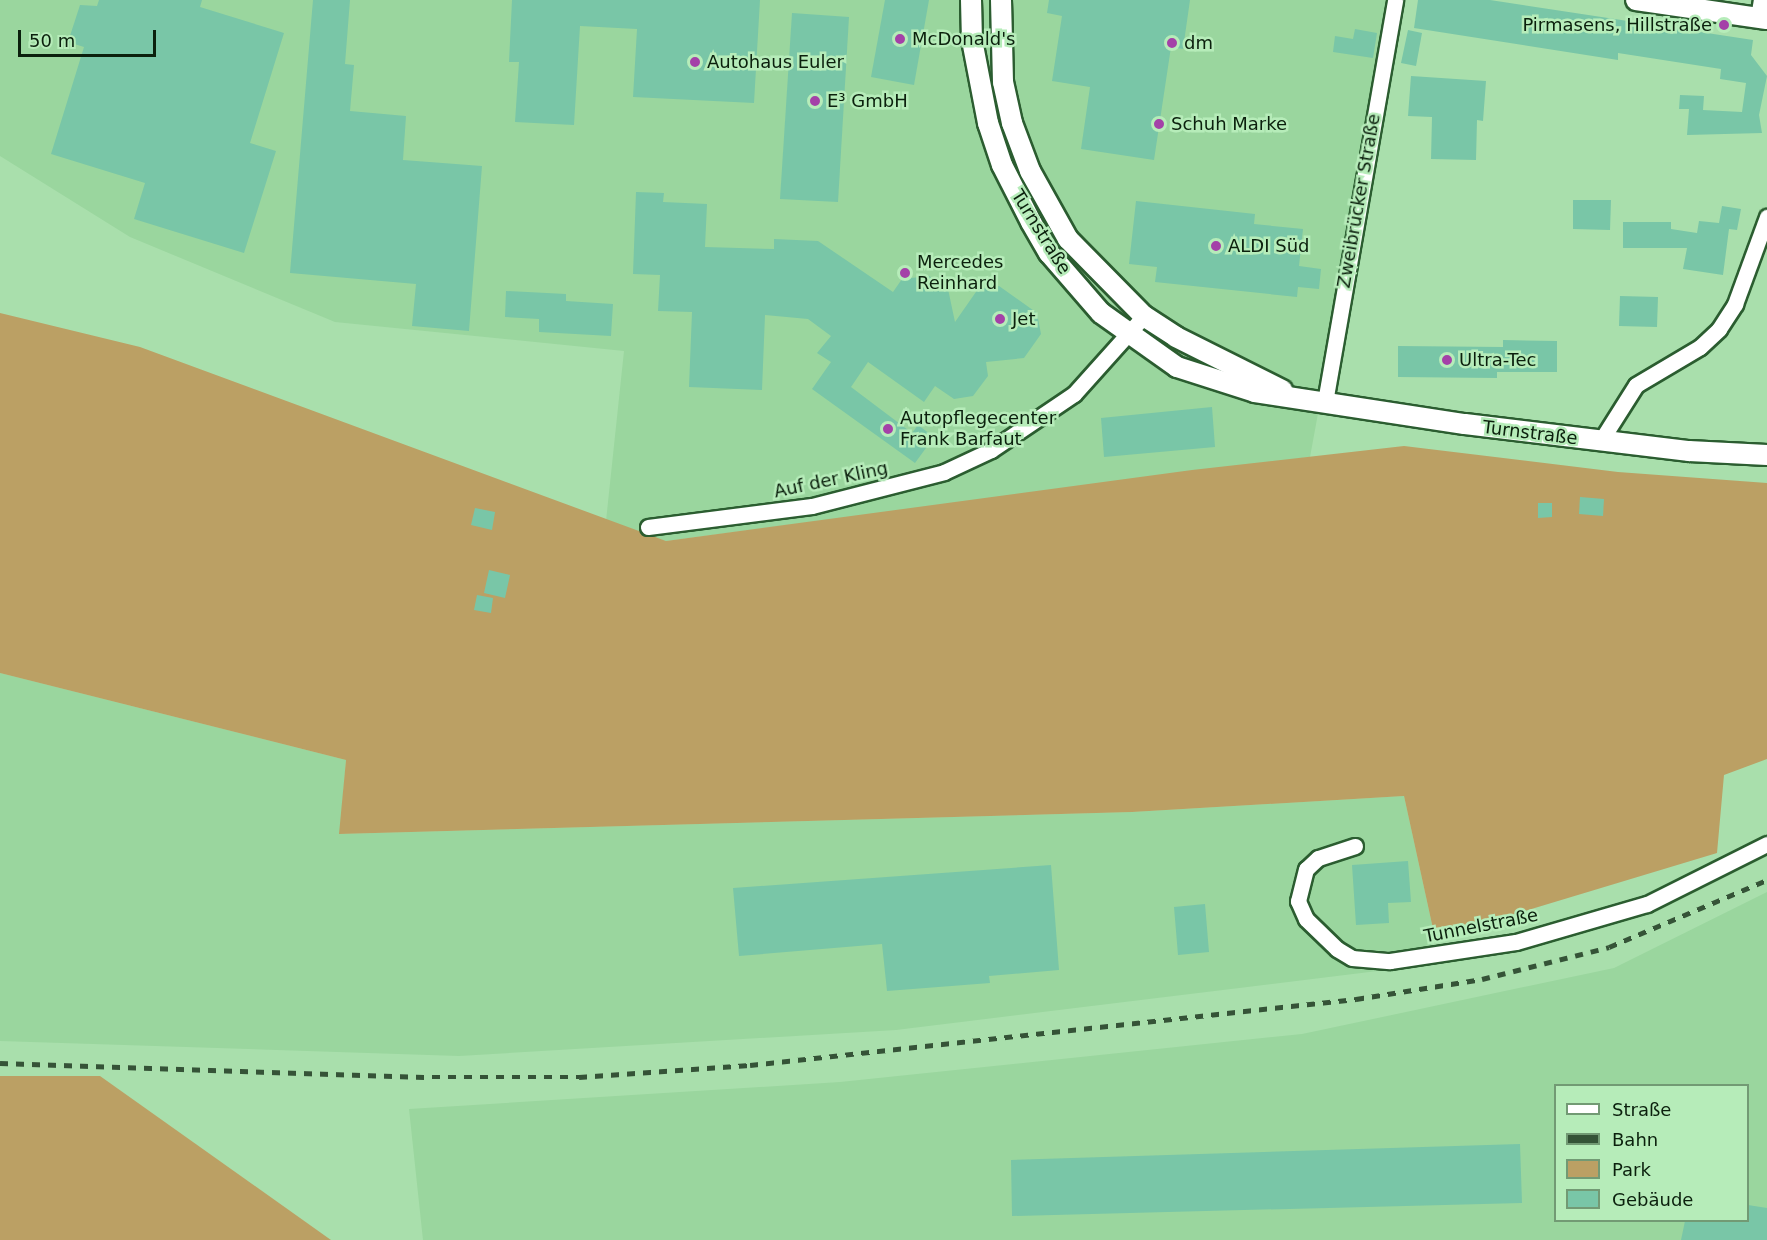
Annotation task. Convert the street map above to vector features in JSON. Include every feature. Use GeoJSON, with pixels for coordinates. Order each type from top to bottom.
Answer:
{"type":"FeatureCollection","features":[{"type":"Feature","properties":{"kind":"street","name":"Turnstraße"},"geometry":{"type":"LineString","coordinates":[[971,0],[978,83],[993,141],[1015,193],[1049,253],[1076,287],[1128,336],[1178,368],[1255,392],[1600,442],[1767,455]]}},
{"type":"Feature","properties":{"kind":"street","name":"Turnstraße"},"geometry":{"type":"LineString","coordinates":[[1001,0],[1003,82],[1030,171],[1068,239],[1144,316],[1186,343],[1295,397]]}},
{"type":"Feature","properties":{"kind":"street","name":"Zweibrücker Straße"},"geometry":{"type":"LineString","coordinates":[[1325,402],[1395,0]]}},
{"type":"Feature","properties":{"kind":"street"},"geometry":{"type":"LineString","coordinates":[[1636,0],[1762,12]]}},
{"type":"Feature","properties":{"kind":"street"},"geometry":{"type":"LineString","coordinates":[[1600,442],[1636,385],[1700,347],[1719,329],[1735,304],[1767,217]]}},
{"type":"Feature","properties":{"kind":"street","name":"Auf der Kling"},"geometry":{"type":"LineString","coordinates":[[648,527],[812,506],[944,472],[991,450],[1074,394],[1144,316]]}},
{"type":"Feature","properties":{"kind":"street","name":"Tunnelstraße"},"geometry":{"type":"LineString","coordinates":[[1355,846],[1318,858],[1306,869],[1298,901],[1322,936],[1352,958],[1369,961],[1516,942],[1599,919],[1682,891],[1767,844]]}},
{"type":"Feature","properties":{"kind":"shaded area"},"geometry":{"type":"Polygon","coordinates":[[[0,0],[1394,0],[1310,457],[666,541],[606,521],[624,351],[335,322],[130,237],[0,156],[0,0]]]}},
{"type":"Feature","properties":{"kind":"shaded area"},"geometry":{"type":"Polygon","coordinates":[[[0,673],[346,760],[340,834],[1132,812],[1404,796],[1435,938],[1418,966],[896,1030],[459,1056],[0,1041],[0,673]]]}},
{"type":"Feature","properties":{"kind":"shaded area"},"geometry":{"type":"Polygon","coordinates":[[[1767,892],[1767,1240],[423,1240],[409,1109],[840,1082],[1302,1034],[1614,968],[1767,892]]]}},
{"type":"Feature","properties":{"kind":"green space"},"geometry":{"type":"Polygon","coordinates":[[[0,313],[140,347],[666,541],[1192,470],[1404,446],[1618,472],[1767,483],[1767,759],[1724,775],[1717,853],[1435,938],[1404,796],[1132,812],[339,834],[346,760],[0,673],[0,313]]]}},
{"type":"Feature","properties":{"kind":"green space"},"geometry":{"type":"Polygon","coordinates":[[[0,1076],[100,1076],[331,1240],[0,1240],[0,1076]]]}},
{"type":"Feature","properties":{"kind":"building"},"geometry":{"type":"Polygon","coordinates":[[[99,0],[202,0],[200,7],[284,33],[250,143],[276,151],[244,253],[134,219],[145,183],[51,154],[84,47],[68,42],[80,5],[97,6],[99,0]]]}},
{"type":"Feature","properties":{"kind":"building"},"geometry":{"type":"Polygon","coordinates":[[[313,0],[350,0],[345,64],[354,65],[350,111],[406,116],[403,160],[482,166],[469,331],[412,326],[416,284],[290,273],[313,0]]]}},
{"type":"Feature","properties":{"kind":"building","name":"Autohaus Euler"},"geometry":{"type":"Polygon","coordinates":[[[512,0],[760,0],[754,103],[633,97],[637,29],[580,26],[574,125],[515,122],[519,62],[509,62],[512,0]]]}},
{"type":"Feature","properties":{"kind":"building","name":"McDonald's"},"geometry":{"type":"Polygon","coordinates":[[[885,0],[929,0],[914,85],[871,77],[885,0]]]}},
{"type":"Feature","properties":{"kind":"building"},"geometry":{"type":"Polygon","coordinates":[[[1049,0],[1190,0],[1183,49],[1171,47],[1154,160],[1081,149],[1090,87],[1052,81],[1062,16],[1047,13],[1049,0]]]}},
{"type":"Feature","properties":{"kind":"building"},"geometry":{"type":"Polygon","coordinates":[[[1418,0],[1490,0],[1753,40],[1751,55],[1767,76],[1759,115],[1762,133],[1687,135],[1689,109],[1679,109],[1680,95],[1704,96],[1703,110],[1742,112],[1746,83],[1720,79],[1721,69],[1618,53],[1618,60],[1414,28],[1418,0]]]}},
{"type":"Feature","properties":{"kind":"building","name":"E³ GmbH"},"geometry":{"type":"Polygon","coordinates":[[[792,13],[849,17],[838,202],[780,199],[792,13]]]}},
{"type":"Feature","properties":{"kind":"building"},"geometry":{"type":"Polygon","coordinates":[[[1355,29],[1377,33],[1373,58],[1333,52],[1335,36],[1353,39],[1355,29]]]}},
{"type":"Feature","properties":{"kind":"building"},"geometry":{"type":"Polygon","coordinates":[[[1408,30],[1422,33],[1416,66],[1401,63],[1408,30]]]}},
{"type":"Feature","properties":{"kind":"building"},"geometry":{"type":"Polygon","coordinates":[[[1411,76],[1486,81],[1483,121],[1477,120],[1476,160],[1431,159],[1432,117],[1408,116],[1411,76]]]}},
{"type":"Feature","properties":{"kind":"building"},"geometry":{"type":"Polygon","coordinates":[[[636,192],[664,193],[663,202],[707,204],[705,247],[774,249],[774,239],[818,241],[893,292],[902,279],[929,276],[948,289],[955,322],[978,289],[999,286],[1037,313],[1041,334],[1024,358],[986,362],[988,376],[973,396],[954,399],[935,386],[924,402],[868,362],[851,387],[912,433],[918,425],[934,437],[915,463],[812,389],[831,362],[817,353],[831,336],[808,319],[765,315],[762,390],[689,387],[692,312],[658,311],[660,275],[633,274],[636,192]]]}},
{"type":"Feature","properties":{"kind":"building"},"geometry":{"type":"Polygon","coordinates":[[[1573,200],[1611,200],[1610,230],[1573,229],[1573,200]]]}},
{"type":"Feature","properties":{"kind":"building","name":"ALDI Süd"},"geometry":{"type":"Polygon","coordinates":[[[1136,201],[1255,214],[1254,224],[1303,229],[1299,266],[1321,269],[1319,289],[1298,287],[1297,297],[1155,282],[1157,267],[1129,264],[1136,201]]]}},
{"type":"Feature","properties":{"kind":"building"},"geometry":{"type":"Polygon","coordinates":[[[1722,206],[1741,209],[1737,230],[1729,229],[1723,275],[1683,269],[1687,248],[1623,248],[1623,222],[1671,222],[1671,229],[1697,233],[1699,221],[1719,223],[1722,206]]]}},
{"type":"Feature","properties":{"kind":"building"},"geometry":{"type":"Polygon","coordinates":[[[506,291],[566,294],[566,301],[613,304],[611,336],[539,332],[539,319],[505,317],[506,291]]]}},
{"type":"Feature","properties":{"kind":"building"},"geometry":{"type":"Polygon","coordinates":[[[1620,296],[1658,297],[1657,327],[1619,326],[1620,296]]]}},
{"type":"Feature","properties":{"kind":"building"},"geometry":{"type":"Polygon","coordinates":[[[1503,340],[1557,341],[1557,372],[1497,372],[1497,378],[1398,377],[1398,346],[1503,347],[1503,340]]]}},
{"type":"Feature","properties":{"kind":"building"},"geometry":{"type":"Polygon","coordinates":[[[1212,407],[1215,447],[1104,457],[1101,418],[1212,407]]]}},
{"type":"Feature","properties":{"kind":"building"},"geometry":{"type":"Polygon","coordinates":[[[1580,497],[1604,499],[1603,516],[1579,514],[1580,497]]]}},
{"type":"Feature","properties":{"kind":"building"},"geometry":{"type":"Polygon","coordinates":[[[1538,503],[1552,503],[1552,517],[1538,518],[1538,503]]]}},
{"type":"Feature","properties":{"kind":"building"},"geometry":{"type":"Polygon","coordinates":[[[475,508],[495,512],[492,530],[471,525],[475,508]]]}},
{"type":"Feature","properties":{"kind":"building"},"geometry":{"type":"Polygon","coordinates":[[[489,570],[510,575],[505,598],[484,593],[489,570]]]}},
{"type":"Feature","properties":{"kind":"building"},"geometry":{"type":"Polygon","coordinates":[[[477,595],[493,598],[491,613],[474,610],[477,595]]]}},
{"type":"Feature","properties":{"kind":"building"},"geometry":{"type":"Polygon","coordinates":[[[1408,861],[1411,902],[1388,903],[1389,923],[1356,925],[1352,865],[1408,861]]]}},
{"type":"Feature","properties":{"kind":"building"},"geometry":{"type":"Polygon","coordinates":[[[1051,865],[1059,970],[989,976],[990,983],[887,991],[882,944],[739,956],[733,888],[1051,865]]]}},
{"type":"Feature","properties":{"kind":"building"},"geometry":{"type":"Polygon","coordinates":[[[1205,904],[1209,952],[1178,955],[1174,907],[1205,904]]]}},
{"type":"Feature","properties":{"kind":"building"},"geometry":{"type":"Polygon","coordinates":[[[1520,1144],[1522,1203],[1012,1216],[1011,1160],[1520,1144]]]}},
{"type":"Feature","properties":{"kind":"building"},"geometry":{"type":"Polygon","coordinates":[[[1749,1205],[1767,1208],[1767,1240],[1681,1240],[1685,1222],[1749,1222],[1749,1205]]]}},
{"type":"Feature","properties":{"kind":"railway"},"geometry":{"type":"LineString","coordinates":[[0,1063],[432,1077],[579,1077],[750,1065],[1356,999],[1482,979],[1609,947],[1767,880]]}},
{"type":"Feature","properties":{"kind":"place","name":"Pirmasens, Hillstraße"},"geometry":{"type":"Point","coordinates":[1724,25]}},
{"type":"Feature","properties":{"kind":"place","name":"McDonald's"},"geometry":{"type":"Point","coordinates":[900,39]}},
{"type":"Feature","properties":{"kind":"place","name":"dm"},"geometry":{"type":"Point","coordinates":[1172,43]}},
{"type":"Feature","properties":{"kind":"place","name":"Autohaus Euler"},"geometry":{"type":"Point","coordinates":[695,62]}},
{"type":"Feature","properties":{"kind":"place","name":"E³ GmbH"},"geometry":{"type":"Point","coordinates":[815,101]}},
{"type":"Feature","properties":{"kind":"place","name":"Schuh Marke"},"geometry":{"type":"Point","coordinates":[1159,124]}},
{"type":"Feature","properties":{"kind":"place","name":"ALDI Süd"},"geometry":{"type":"Point","coordinates":[1216,246]}},
{"type":"Feature","properties":{"kind":"place","name":"Mercedes Reinhard"},"geometry":{"type":"Point","coordinates":[905,273]}},
{"type":"Feature","properties":{"kind":"place","name":"Jet"},"geometry":{"type":"Point","coordinates":[1000,319]}},
{"type":"Feature","properties":{"kind":"place","name":"Ultra-Tec"},"geometry":{"type":"Point","coordinates":[1447,360]}},
{"type":"Feature","properties":{"kind":"place","name":"Autopflegecenter Frank Barfaut"},"geometry":{"type":"Point","coordinates":[888,429]}}]}
